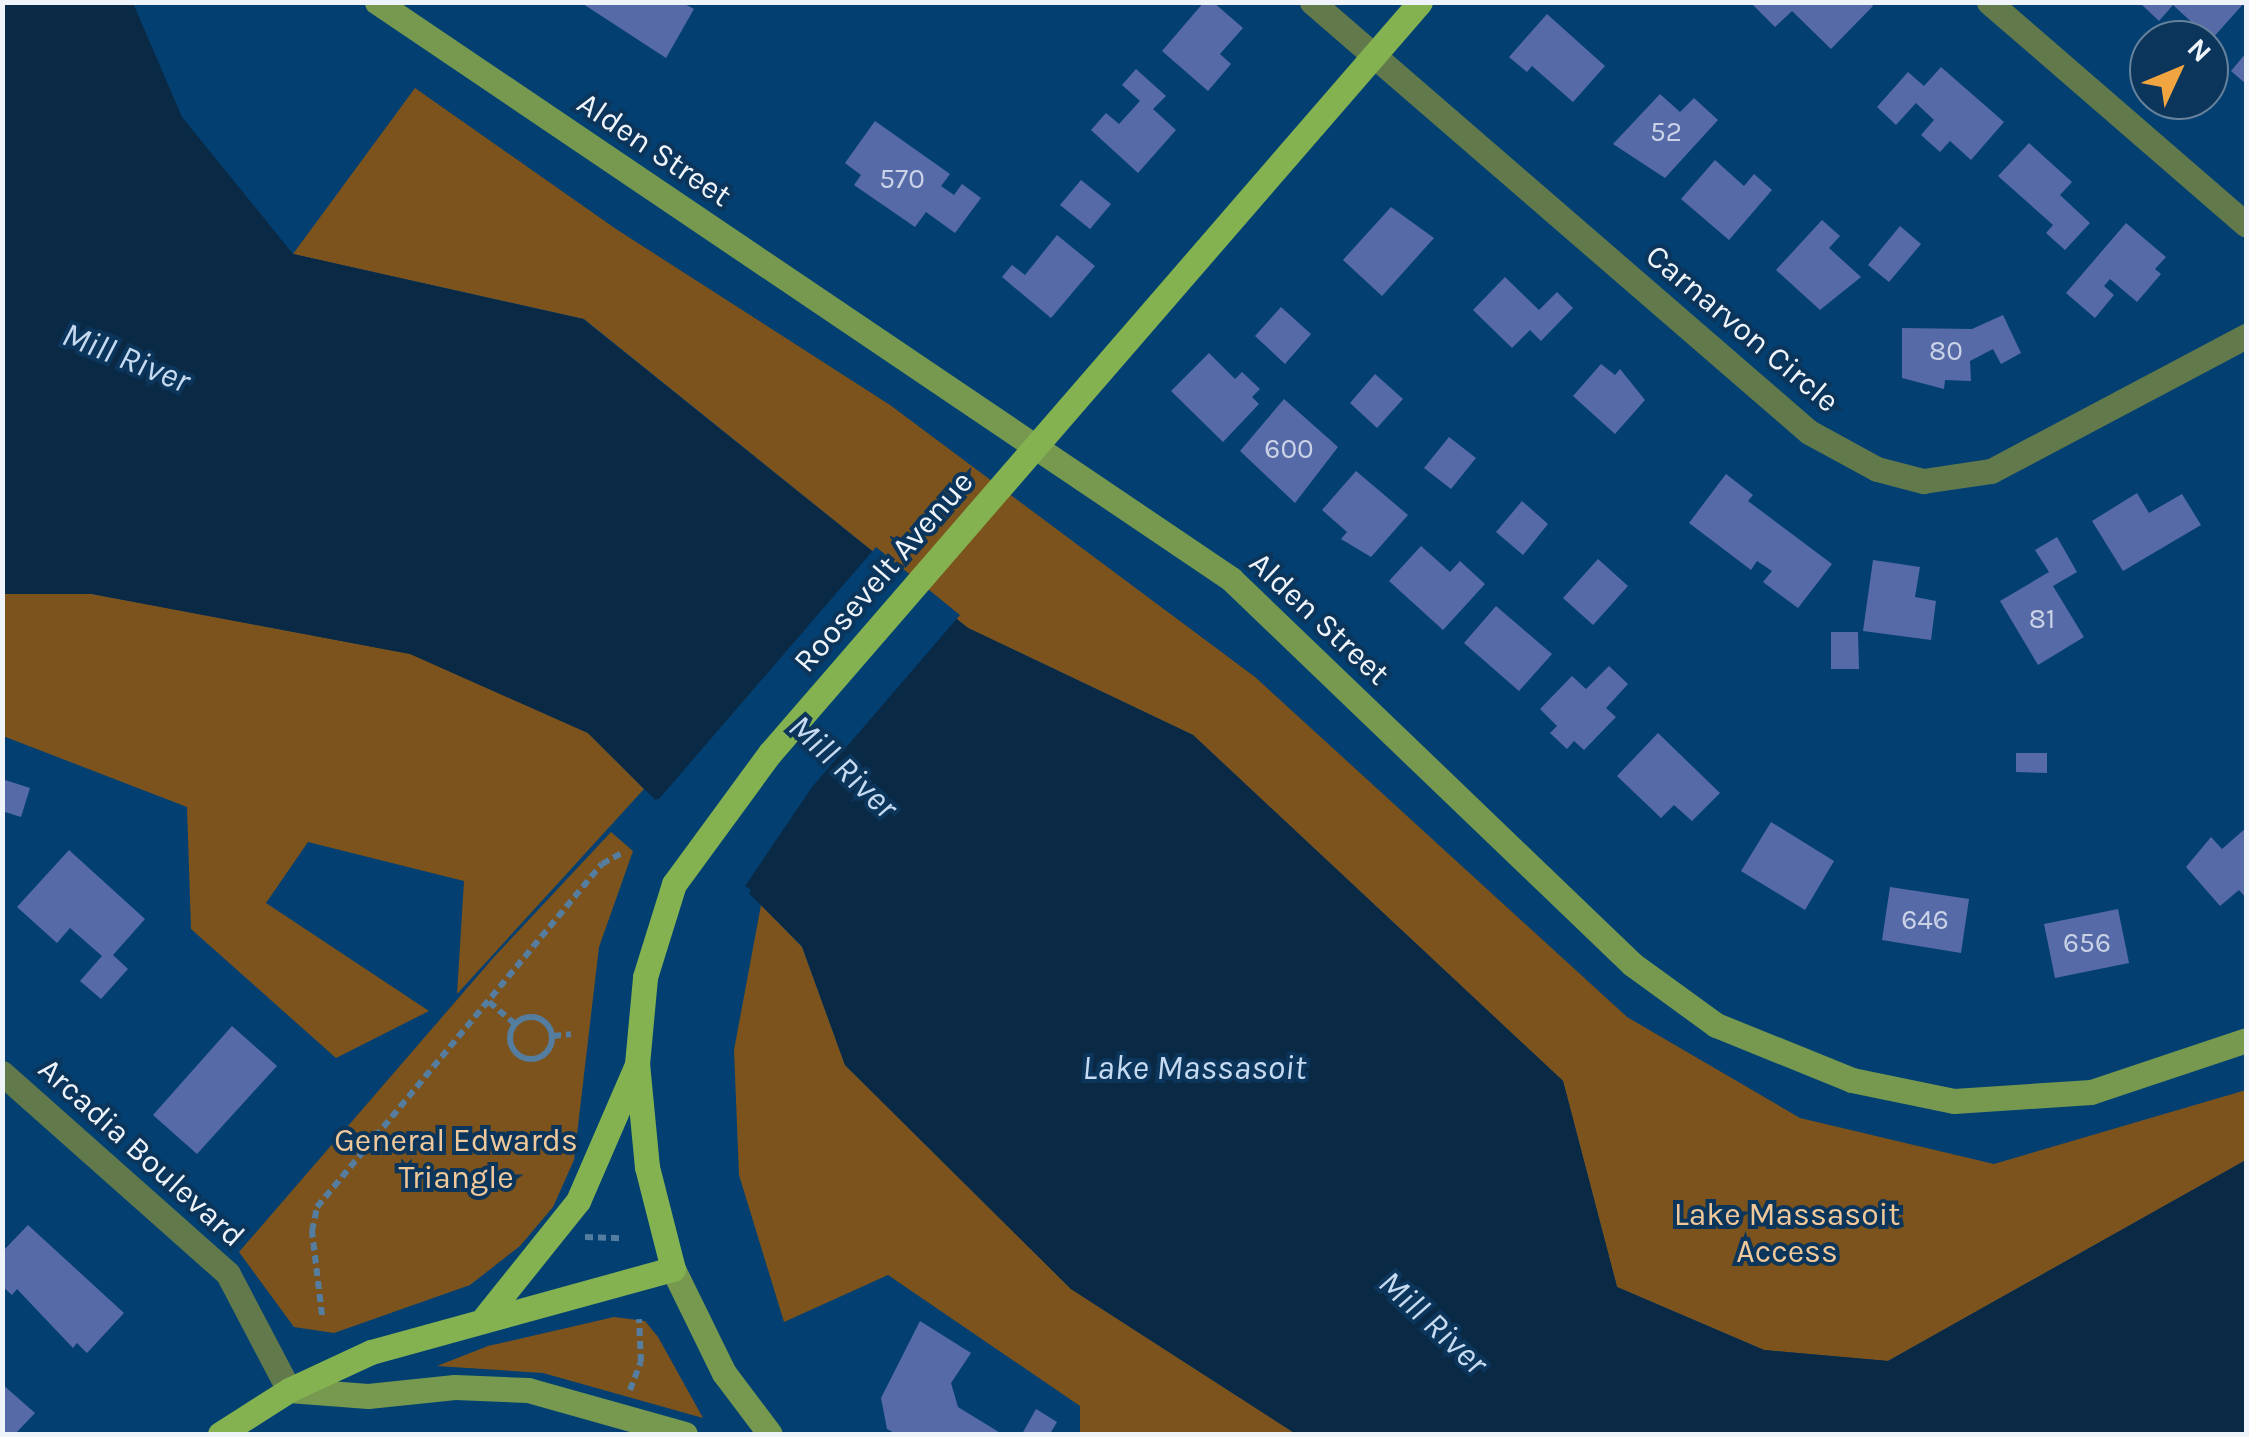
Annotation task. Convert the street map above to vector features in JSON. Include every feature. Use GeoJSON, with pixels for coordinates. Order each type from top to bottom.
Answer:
{"type":"FeatureCollection","features":[{"type":"Feature","properties":{"kind":"main road","name":"Roosevelt Avenue"},"geometry":{"type":"LineString","coordinates":[[673,1268],[647,1167],[638,1064],[644,977],[674,884],[770,752],[1420,2]]}},
{"type":"Feature","properties":{"kind":"main road"},"geometry":{"type":"LineString","coordinates":[[485,1317],[578,1201],[638,1064]]}},
{"type":"Feature","properties":{"kind":"main road"},"geometry":{"type":"LineString","coordinates":[[220,1434],[289,1390],[371,1352],[485,1317],[673,1268]]}},
{"type":"Feature","properties":{"kind":"street","name":"Alden Street"},"geometry":{"type":"LineString","coordinates":[[376,2],[1039,446],[1249,594],[1644,975],[1749,1042],[1886,1090],[1990,1102],[2124,1085],[2246,1040]]}},
{"type":"Feature","properties":{"kind":"street","name":"Carnarvon Circle"},"geometry":{"type":"LineString","coordinates":[[1312,2],[1808,432],[1892,474],[1924,481],[1991,470],[2246,336]]}},
{"type":"Feature","properties":{"kind":"street"},"geometry":{"type":"LineString","coordinates":[[1989,2],[2246,225]]}},
{"type":"Feature","properties":{"kind":"street","name":"Arcadia Boulevard"},"geometry":{"type":"LineString","coordinates":[[2,1073],[214,1259],[248,1303],[289,1390]]}},
{"type":"Feature","properties":{"kind":"street","name":"Roosevelt Avenue"},"geometry":{"type":"LineString","coordinates":[[673,1268],[724,1374],[770,1434]]}},
{"type":"Feature","properties":{"kind":"street"},"geometry":{"type":"LineString","coordinates":[[289,1390],[368,1396],[455,1386],[528,1390],[685,1434]]}},
{"type":"Feature","properties":{"kind":"path"},"geometry":{"type":"LineString","coordinates":[[322,1315],[312,1231],[317,1207],[602,864],[624,850]]}},
{"type":"Feature","properties":{"kind":"path"},"geometry":{"type":"LineString","coordinates":[[488,1002],[515,1024]]}},
{"type":"Feature","properties":{"kind":"path"},"geometry":{"type":"LineString","coordinates":[[515,1024],[535,1017],[552,1036]]}},
{"type":"Feature","properties":{"kind":"path"},"geometry":{"type":"LineString","coordinates":[[515,1024],[512,1045],[528,1059],[544,1055],[552,1036]]}},
{"type":"Feature","properties":{"kind":"path"},"geometry":{"type":"LineString","coordinates":[[552,1036],[571,1034]]}},
{"type":"Feature","properties":{"kind":"path"},"geometry":{"type":"LineString","coordinates":[[584,1237],[622,1238]]}},
{"type":"Feature","properties":{"kind":"path"},"geometry":{"type":"LineString","coordinates":[[610,1239],[615,1256]]}},
{"type":"Feature","properties":{"kind":"path"},"geometry":{"type":"LineString","coordinates":[[628,1396],[640,1369],[640,1319]]}},
{"type":"Feature","properties":{"kind":"green space","name":"Lake Massasoit Access"},"geometry":{"type":"Polygon","coordinates":[[[415,88],[616,229],[890,405],[1255,677],[1627,1017],[1800,1118],[1994,1164],[2246,1090],[2246,1160],[1888,1361],[1764,1350],[1617,1287],[1563,1081],[1193,735],[968,628],[584,319],[293,254],[415,88]]]}},
{"type":"Feature","properties":{"kind":"green space"},"geometry":{"type":"Polygon","coordinates":[[[2,594],[92,594],[411,654],[588,733],[644,789],[457,994],[464,881],[308,842],[266,903],[429,1011],[336,1058],[191,929],[187,807],[3,736],[2,594]]]}},
{"type":"Feature","properties":{"kind":"green space","name":"General Edwards Triangle"},"geometry":{"type":"Polygon","coordinates":[[[611,832],[633,851],[599,947],[574,1160],[553,1207],[520,1246],[470,1285],[334,1333],[294,1327],[239,1252],[494,957],[611,832]]]}},
{"type":"Feature","properties":{"kind":"green space"},"geometry":{"type":"Polygon","coordinates":[[[761,905],[802,947],[845,1065],[1071,1289],[1296,1434],[1080,1434],[1080,1406],[888,1275],[784,1322],[739,1175],[734,1050],[761,905]]]}},
{"type":"Feature","properties":{"kind":"green space"},"geometry":{"type":"Polygon","coordinates":[[[614,1317],[645,1321],[703,1418],[543,1373],[437,1366],[488,1346],[614,1317]]]}},
{"type":"Feature","properties":{"kind":"water","name":"Lake Massasoit"},"geometry":{"type":"Polygon","coordinates":[[[2,3],[133,3],[182,117],[293,254],[583,319],[968,628],[1193,735],[1563,1081],[1617,1287],[1764,1350],[1888,1361],[2246,1160],[2246,1434],[1296,1434],[1071,1289],[845,1065],[802,946],[588,733],[410,654],[92,594],[3,594],[2,3]]]}},
{"type":"Feature","properties":{"kind":"pier"},"geometry":{"type":"Polygon","coordinates":[[[876,547],[960,615],[812,787],[745,886],[751,890],[746,898],[649,801],[659,799],[876,547]]]}},
{"type":"Feature","properties":{"kind":"building"},"geometry":{"type":"Polygon","coordinates":[[[580,2],[681,2],[694,9],[666,58],[580,2]]]}},
{"type":"Feature","properties":{"kind":"building"},"geometry":{"type":"Polygon","coordinates":[[[1204,2],[1213,2],[1243,28],[1220,54],[1231,64],[1208,91],[1162,51],[1204,2]]]}},
{"type":"Feature","properties":{"kind":"building"},"geometry":{"type":"Polygon","coordinates":[[[1750,2],[1869,2],[1873,6],[1831,49],[1792,11],[1775,27],[1750,2]]]}},
{"type":"Feature","properties":{"kind":"building"},"geometry":{"type":"Polygon","coordinates":[[[2139,2],[2245,2],[2229,20],[2189,20],[2173,5],[2158,20],[2139,2]]]}},
{"type":"Feature","properties":{"kind":"building"},"geometry":{"type":"Polygon","coordinates":[[[1547,14],[1605,66],[1573,102],[1532,66],[1527,72],[1509,57],[1547,14]]]}},
{"type":"Feature","properties":{"kind":"building"},"geometry":{"type":"Polygon","coordinates":[[[2246,53],[2246,84],[2231,71],[2246,53]]]}},
{"type":"Feature","properties":{"kind":"building"},"geometry":{"type":"Polygon","coordinates":[[[1941,67],[2004,122],[1971,160],[1950,141],[1940,152],[1921,135],[1934,120],[1916,103],[1896,125],[1877,107],[1908,72],[1924,86],[1941,67]]]}},
{"type":"Feature","properties":{"kind":"building"},"geometry":{"type":"Polygon","coordinates":[[[1136,69],[1166,96],[1153,109],[1176,130],[1138,173],[1091,130],[1106,113],[1119,124],[1140,101],[1122,85],[1136,69]]]}},
{"type":"Feature","properties":{"kind":"building"},"geometry":{"type":"Polygon","coordinates":[[[1660,94],[1680,112],[1694,98],[1718,120],[1665,178],[1613,144],[1660,94]]]}},
{"type":"Feature","properties":{"kind":"building"},"geometry":{"type":"Polygon","coordinates":[[[875,121],[950,174],[941,186],[954,195],[962,184],[981,198],[955,233],[926,212],[915,227],[854,185],[861,175],[845,163],[875,121]]]}},
{"type":"Feature","properties":{"kind":"building"},"geometry":{"type":"Polygon","coordinates":[[[2029,143],[2072,182],[2060,195],[2090,223],[2065,250],[2046,233],[2053,225],[1998,176],[2029,143]]]}},
{"type":"Feature","properties":{"kind":"building"},"geometry":{"type":"Polygon","coordinates":[[[1715,160],[1744,186],[1754,174],[1772,190],[1729,240],[1681,199],[1715,160]]]}},
{"type":"Feature","properties":{"kind":"building"},"geometry":{"type":"Polygon","coordinates":[[[1081,180],[1111,204],[1090,229],[1060,205],[1081,180]]]}},
{"type":"Feature","properties":{"kind":"building"},"geometry":{"type":"Polygon","coordinates":[[[1391,207],[1434,238],[1382,296],[1343,260],[1391,207]]]}},
{"type":"Feature","properties":{"kind":"building"},"geometry":{"type":"Polygon","coordinates":[[[1822,220],[1840,236],[1829,248],[1861,277],[1820,310],[1776,270],[1822,220]]]}},
{"type":"Feature","properties":{"kind":"building"},"geometry":{"type":"Polygon","coordinates":[[[2126,223],[2166,257],[2155,269],[2161,274],[2137,302],[2110,279],[2104,286],[2114,295],[2095,318],[2066,293],[2126,223]]]}},
{"type":"Feature","properties":{"kind":"building"},"geometry":{"type":"Polygon","coordinates":[[[1900,226],[1921,244],[1889,282],[1868,265],[1900,226]]]}},
{"type":"Feature","properties":{"kind":"building"},"geometry":{"type":"Polygon","coordinates":[[[1057,235],[1095,266],[1051,318],[1002,277],[1012,265],[1025,275],[1057,235]]]}},
{"type":"Feature","properties":{"kind":"building"},"geometry":{"type":"Polygon","coordinates":[[[1505,277],[1539,310],[1557,292],[1573,308],[1541,341],[1530,330],[1512,348],[1473,310],[1505,277]]]}},
{"type":"Feature","properties":{"kind":"building"},"geometry":{"type":"Polygon","coordinates":[[[1281,307],[1311,334],[1285,364],[1255,336],[1281,307]]]}},
{"type":"Feature","properties":{"kind":"building"},"geometry":{"type":"Polygon","coordinates":[[[2003,315],[2021,353],[2001,364],[1993,349],[1970,361],[1971,381],[1945,380],[1944,389],[1902,378],[1902,328],[1972,329],[2003,315]]]}},
{"type":"Feature","properties":{"kind":"building"},"geometry":{"type":"Polygon","coordinates":[[[1209,353],[1235,379],[1242,372],[1260,389],[1252,397],[1259,404],[1223,442],[1171,391],[1209,353]]]}},
{"type":"Feature","properties":{"kind":"building"},"geometry":{"type":"Polygon","coordinates":[[[1601,364],[1615,375],[1620,369],[1645,400],[1615,434],[1573,396],[1601,364]]]}},
{"type":"Feature","properties":{"kind":"building"},"geometry":{"type":"Polygon","coordinates":[[[1375,374],[1403,399],[1377,428],[1350,403],[1375,374]]]}},
{"type":"Feature","properties":{"kind":"building"},"geometry":{"type":"Polygon","coordinates":[[[1284,399],[1338,447],[1295,503],[1240,451],[1284,399]]]}},
{"type":"Feature","properties":{"kind":"building"},"geometry":{"type":"Polygon","coordinates":[[[1449,437],[1476,458],[1451,489],[1424,468],[1449,437]]]}},
{"type":"Feature","properties":{"kind":"building"},"geometry":{"type":"Polygon","coordinates":[[[1356,471],[1408,515],[1371,557],[1341,539],[1347,532],[1322,510],[1356,471]]]}},
{"type":"Feature","properties":{"kind":"building"},"geometry":{"type":"Polygon","coordinates":[[[1726,474],[1753,495],[1748,501],[1832,564],[1798,608],[1763,582],[1772,571],[1757,561],[1751,570],[1689,523],[1726,474]]]}},
{"type":"Feature","properties":{"kind":"building"},"geometry":{"type":"Polygon","coordinates":[[[2137,493],[2149,513],[2182,494],[2201,525],[2123,571],[2092,521],[2137,493]]]}},
{"type":"Feature","properties":{"kind":"building"},"geometry":{"type":"Polygon","coordinates":[[[1522,501],[1548,524],[1523,555],[1496,532],[1522,501]]]}},
{"type":"Feature","properties":{"kind":"building"},"geometry":{"type":"Polygon","coordinates":[[[2057,537],[2077,572],[2053,586],[2084,637],[2038,665],[2000,601],[2049,572],[2035,550],[2057,537]]]}},
{"type":"Feature","properties":{"kind":"building"},"geometry":{"type":"Polygon","coordinates":[[[1421,546],[1450,572],[1460,561],[1485,584],[1443,630],[1389,581],[1421,546]]]}},
{"type":"Feature","properties":{"kind":"building"},"geometry":{"type":"Polygon","coordinates":[[[1598,559],[1628,586],[1593,625],[1563,598],[1598,559]]]}},
{"type":"Feature","properties":{"kind":"building"},"geometry":{"type":"Polygon","coordinates":[[[1873,560],[1920,567],[1915,597],[1936,601],[1931,640],[1863,631],[1873,560]]]}},
{"type":"Feature","properties":{"kind":"building"},"geometry":{"type":"Polygon","coordinates":[[[1496,606],[1552,654],[1519,691],[1464,643],[1496,606]]]}},
{"type":"Feature","properties":{"kind":"building"},"geometry":{"type":"Polygon","coordinates":[[[1831,632],[1858,632],[1859,669],[1831,669],[1831,632]]]}},
{"type":"Feature","properties":{"kind":"building"},"geometry":{"type":"Polygon","coordinates":[[[1609,666],[1628,684],[1606,708],[1616,717],[1584,750],[1574,741],[1567,749],[1550,733],[1557,726],[1540,709],[1572,676],[1586,689],[1609,666]]]}},
{"type":"Feature","properties":{"kind":"building"},"geometry":{"type":"Polygon","coordinates":[[[1658,733],[1720,793],[1692,821],[1674,805],[1661,818],[1617,776],[1658,733]]]}},
{"type":"Feature","properties":{"kind":"building"},"geometry":{"type":"Polygon","coordinates":[[[2016,753],[2047,753],[2047,773],[2016,772],[2016,753]]]}},
{"type":"Feature","properties":{"kind":"building"},"geometry":{"type":"Polygon","coordinates":[[[2,779],[30,788],[21,817],[2,811],[2,779]]]}},
{"type":"Feature","properties":{"kind":"building"},"geometry":{"type":"Polygon","coordinates":[[[1771,822],[1834,861],[1805,910],[1741,871],[1771,822]]]}},
{"type":"Feature","properties":{"kind":"building"},"geometry":{"type":"Polygon","coordinates":[[[2246,828],[2246,898],[2239,890],[2220,906],[2186,867],[2211,837],[2222,849],[2246,828]]]}},
{"type":"Feature","properties":{"kind":"building"},"geometry":{"type":"Polygon","coordinates":[[[69,850],[145,919],[113,955],[128,969],[101,999],[80,981],[102,956],[70,928],[57,943],[17,907],[69,850]]]}},
{"type":"Feature","properties":{"kind":"building"},"geometry":{"type":"Polygon","coordinates":[[[1890,887],[1969,899],[1961,953],[1882,940],[1890,887]]]}},
{"type":"Feature","properties":{"kind":"building"},"geometry":{"type":"Polygon","coordinates":[[[2118,909],[2129,963],[2055,978],[2044,924],[2118,909]]]}},
{"type":"Feature","properties":{"kind":"building"},"geometry":{"type":"Polygon","coordinates":[[[232,1026],[277,1066],[197,1154],[153,1115],[232,1026]]]}},
{"type":"Feature","properties":{"kind":"building"},"geometry":{"type":"Polygon","coordinates":[[[28,1225],[124,1313],[87,1353],[77,1343],[73,1348],[17,1289],[12,1295],[2,1286],[2,1252],[28,1225]]]}},
{"type":"Feature","properties":{"kind":"building"},"geometry":{"type":"Polygon","coordinates":[[[920,1321],[971,1353],[951,1383],[958,1407],[1002,1434],[896,1434],[887,1429],[881,1398],[920,1321]]]}},
{"type":"Feature","properties":{"kind":"building"},"geometry":{"type":"Polygon","coordinates":[[[2,1384],[35,1413],[15,1434],[2,1434],[2,1384]]]}},
{"type":"Feature","properties":{"kind":"building"},"geometry":{"type":"Polygon","coordinates":[[[1036,1409],[1057,1422],[1050,1434],[1022,1434],[1036,1409]]]}},
{"type":"Feature","properties":{"kind":"water label","name":"Mill River"},"geometry":{"type":"Point","coordinates":[126,358]}},
{"type":"Feature","properties":{"kind":"water label","name":"Mill River"},"geometry":{"type":"Point","coordinates":[843,767]}},
{"type":"Feature","properties":{"kind":"water label","name":"Mill River"},"geometry":{"type":"Point","coordinates":[1433,1323]}}]}
